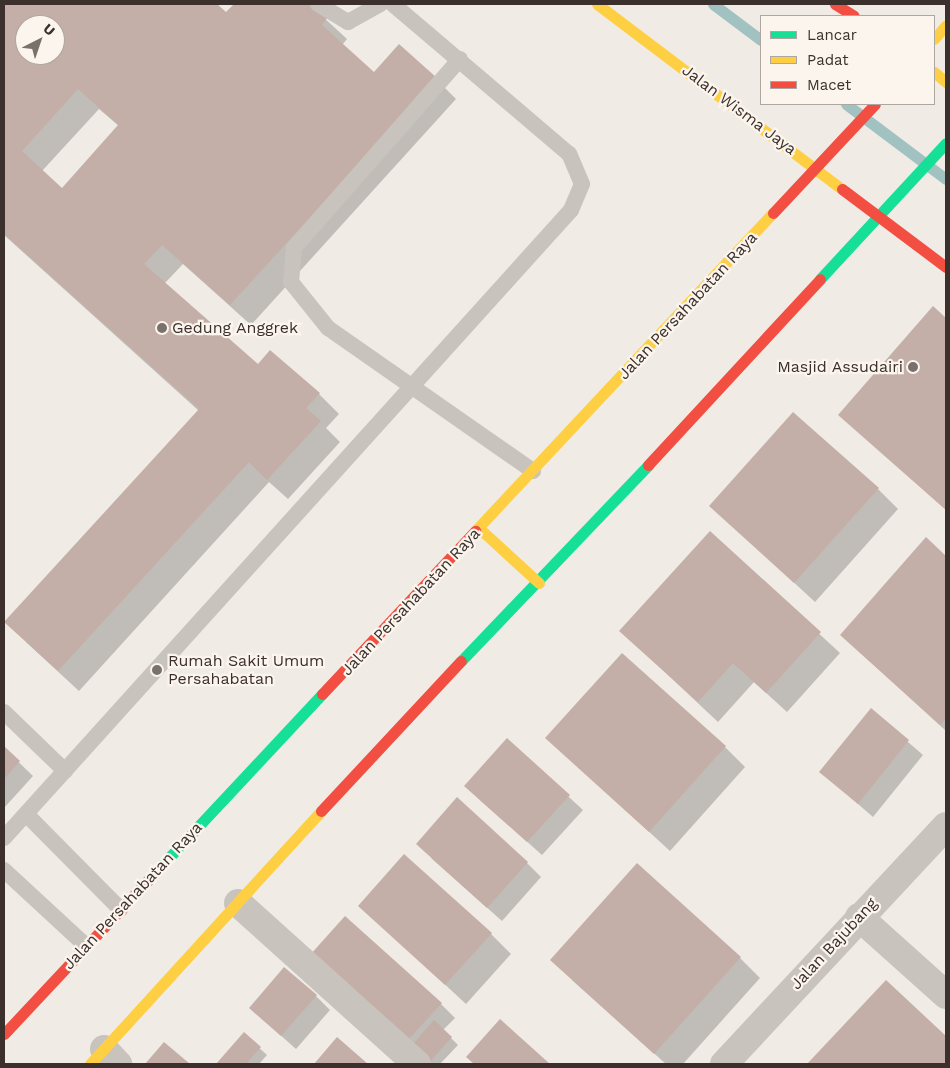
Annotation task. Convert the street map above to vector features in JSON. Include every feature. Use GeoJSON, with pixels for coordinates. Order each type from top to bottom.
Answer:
{"type":"FeatureCollection","features":[{"type":"Feature","properties":{"kind":"street","name":"Jalan Wisma Jaya"},"geometry":{"type":"LineString","coordinates":[[597,4],[817,168],[878,218],[946,267]]}},
{"type":"Feature","properties":{"kind":"street"},"geometry":{"type":"LineString","coordinates":[[835,4],[852,15]]}},
{"type":"Feature","properties":{"kind":"street"},"geometry":{"type":"LineString","coordinates":[[935,38],[946,25]]}},
{"type":"Feature","properties":{"kind":"street"},"geometry":{"type":"LineString","coordinates":[[935,73],[946,82]]}},
{"type":"Feature","properties":{"kind":"street","name":"Jalan Persahabatan Raya"},"geometry":{"type":"LineString","coordinates":[[4,1034],[85,945],[480,529],[874,105]]}},
{"type":"Feature","properties":{"kind":"street"},"geometry":{"type":"LineString","coordinates":[[104,1059],[238,903],[422,700],[539,583],[946,143]]}},
{"type":"Feature","properties":{"kind":"street"},"geometry":{"type":"LineString","coordinates":[[480,529],[539,583]]}},
{"type":"Feature","properties":{"kind":"street","name":"Jalan Bajubang"},"geometry":{"type":"LineString","coordinates":[[724,1064],[859,917],[946,826]]}},
{"type":"Feature","properties":{"kind":"street"},"geometry":{"type":"LineString","coordinates":[[238,903],[417,1064]]}},
{"type":"Feature","properties":{"kind":"street"},"geometry":{"type":"LineString","coordinates":[[859,917],[946,995]]}},
{"type":"Feature","properties":{"kind":"lane"},"geometry":{"type":"LineString","coordinates":[[318,4],[348,22],[380,4]]}},
{"type":"Feature","properties":{"kind":"lane"},"geometry":{"type":"LineString","coordinates":[[4,838],[415,389],[571,210],[582,184],[569,154],[460,59],[393,4]]}},
{"type":"Feature","properties":{"kind":"lane"},"geometry":{"type":"LineString","coordinates":[[460,59],[294,248],[290,264],[291,282],[328,328],[533,471]]}},
{"type":"Feature","properties":{"kind":"lane"},"geometry":{"type":"LineString","coordinates":[[4,712],[65,771]]}},
{"type":"Feature","properties":{"kind":"lane"},"geometry":{"type":"LineString","coordinates":[[26,814],[120,909]]}},
{"type":"Feature","properties":{"kind":"lane"},"geometry":{"type":"LineString","coordinates":[[4,870],[85,945]]}},
{"type":"Feature","properties":{"kind":"building","name":"Gedung Anggrek"},"geometry":{"type":"Polygon","coordinates":[[[4,4],[217,4],[226,12],[234,4],[311,4],[327,18],[322,25],[374,72],[399,44],[437,78],[230,305],[162,245],[144,264],[258,364],[270,350],[320,393],[306,408],[321,421],[267,480],[249,462],[58,671],[4,622],[199,409],[4,234],[4,4]],[[78,89],[22,151],[62,188],[118,125],[78,89]]]}},
{"type":"Feature","properties":{"kind":"building","name":"Masjid Assudairi"},"geometry":{"type":"Polygon","coordinates":[[[933,306],[946,318],[946,510],[838,415],[933,306]]]}},
{"type":"Feature","properties":{"kind":"building"},"geometry":{"type":"Polygon","coordinates":[[[793,412],[879,488],[794,583],[709,506],[793,412]]]}},
{"type":"Feature","properties":{"kind":"building"},"geometry":{"type":"Polygon","coordinates":[[[710,531],[821,632],[766,693],[733,663],[698,702],[619,631],[710,531]]]}},
{"type":"Feature","properties":{"kind":"building"},"geometry":{"type":"Polygon","coordinates":[[[926,537],[946,556],[946,718],[940,725],[840,635],[926,537]]]}},
{"type":"Feature","properties":{"kind":"building"},"geometry":{"type":"Polygon","coordinates":[[[622,653],[726,746],[649,832],[545,738],[622,653]]]}},
{"type":"Feature","properties":{"kind":"building"},"geometry":{"type":"Polygon","coordinates":[[[871,708],[909,740],[858,804],[819,772],[871,708]]]}},
{"type":"Feature","properties":{"kind":"building"},"geometry":{"type":"Polygon","coordinates":[[[507,738],[570,795],[527,842],[464,786],[507,738]]]}},
{"type":"Feature","properties":{"kind":"building"},"geometry":{"type":"Polygon","coordinates":[[[4,746],[20,761],[4,779],[4,746]]]}},
{"type":"Feature","properties":{"kind":"building"},"geometry":{"type":"Polygon","coordinates":[[[457,797],[528,862],[487,908],[416,844],[457,797]]]}},
{"type":"Feature","properties":{"kind":"building"},"geometry":{"type":"Polygon","coordinates":[[[404,854],[492,933],[445,985],[358,906],[404,854]]]}},
{"type":"Feature","properties":{"kind":"building"},"geometry":{"type":"Polygon","coordinates":[[[637,863],[741,957],[654,1054],[550,960],[637,863]]]}},
{"type":"Feature","properties":{"kind":"building"},"geometry":{"type":"Polygon","coordinates":[[[345,916],[442,1003],[407,1041],[310,955],[345,916]]]}},
{"type":"Feature","properties":{"kind":"building"},"geometry":{"type":"Polygon","coordinates":[[[284,967],[317,995],[281,1036],[249,1008],[284,967]]]}},
{"type":"Feature","properties":{"kind":"building"},"geometry":{"type":"Polygon","coordinates":[[[886,980],[946,1036],[946,1064],[807,1064],[886,980]]]}},
{"type":"Feature","properties":{"kind":"building"},"geometry":{"type":"Polygon","coordinates":[[[500,1019],[550,1064],[474,1064],[466,1057],[500,1019]]]}},
{"type":"Feature","properties":{"kind":"building"},"geometry":{"type":"Polygon","coordinates":[[[434,1020],[452,1037],[429,1063],[411,1046],[434,1020]]]}},
{"type":"Feature","properties":{"kind":"building"},"geometry":{"type":"Polygon","coordinates":[[[244,1032],[261,1047],[246,1064],[216,1064],[244,1032]]]}},
{"type":"Feature","properties":{"kind":"building"},"geometry":{"type":"Polygon","coordinates":[[[337,1037],[368,1064],[314,1064],[337,1037]]]}},
{"type":"Feature","properties":{"kind":"building"},"geometry":{"type":"Polygon","coordinates":[[[164,1042],[190,1064],[145,1064],[164,1042]]]}},
{"type":"Feature","properties":{"kind":"waterway"},"geometry":{"type":"LineString","coordinates":[[713,4],[760,39]]}},
{"type":"Feature","properties":{"kind":"waterway"},"geometry":{"type":"LineString","coordinates":[[847,105],[946,179]]}},
{"type":"Feature","properties":{"kind":"traffic: fast"},"geometry":{"type":"LineString","coordinates":[[820,279],[946,143]]}},
{"type":"Feature","properties":{"kind":"traffic: fast"},"geometry":{"type":"LineString","coordinates":[[461,661],[648,465]]}},
{"type":"Feature","properties":{"kind":"traffic: fast"},"geometry":{"type":"LineString","coordinates":[[148,880],[322,694]]}},
{"type":"Feature","properties":{"kind":"traffic: slow"},"geometry":{"type":"LineString","coordinates":[[597,4],[842,189]]}},
{"type":"Feature","properties":{"kind":"traffic: slow"},"geometry":{"type":"LineString","coordinates":[[935,38],[946,25]]}},
{"type":"Feature","properties":{"kind":"traffic: slow"},"geometry":{"type":"LineString","coordinates":[[935,73],[946,82]]}},
{"type":"Feature","properties":{"kind":"traffic: slow"},"geometry":{"type":"LineString","coordinates":[[475,531],[773,213]]}},
{"type":"Feature","properties":{"kind":"traffic: slow"},"geometry":{"type":"LineString","coordinates":[[480,529],[539,583]]}},
{"type":"Feature","properties":{"kind":"traffic: slow"},"geometry":{"type":"LineString","coordinates":[[90,1064],[321,811]]}},
{"type":"Feature","properties":{"kind":"traffic: jam"},"geometry":{"type":"LineString","coordinates":[[835,4],[852,15]]}},
{"type":"Feature","properties":{"kind":"traffic: jam"},"geometry":{"type":"LineString","coordinates":[[773,213],[874,105]]}},
{"type":"Feature","properties":{"kind":"traffic: jam"},"geometry":{"type":"LineString","coordinates":[[842,189],[946,267]]}},
{"type":"Feature","properties":{"kind":"traffic: jam"},"geometry":{"type":"LineString","coordinates":[[648,465],[820,279]]}},
{"type":"Feature","properties":{"kind":"traffic: jam"},"geometry":{"type":"LineString","coordinates":[[322,694],[475,531]]}},
{"type":"Feature","properties":{"kind":"traffic: jam"},"geometry":{"type":"LineString","coordinates":[[321,811],[461,661]]}},
{"type":"Feature","properties":{"kind":"traffic: jam"},"geometry":{"type":"LineString","coordinates":[[4,1034],[148,880]]}},
{"type":"Feature","properties":{"kind":"place","name":"Gedung Anggrek"},"geometry":{"type":"Point","coordinates":[162,328]}},
{"type":"Feature","properties":{"kind":"place","name":"Masjid Assudairi"},"geometry":{"type":"Point","coordinates":[913,367]}},
{"type":"Feature","properties":{"kind":"place","name":"Rumah Sakit Umum Persahabatan"},"geometry":{"type":"Point","coordinates":[157,670]}}]}
